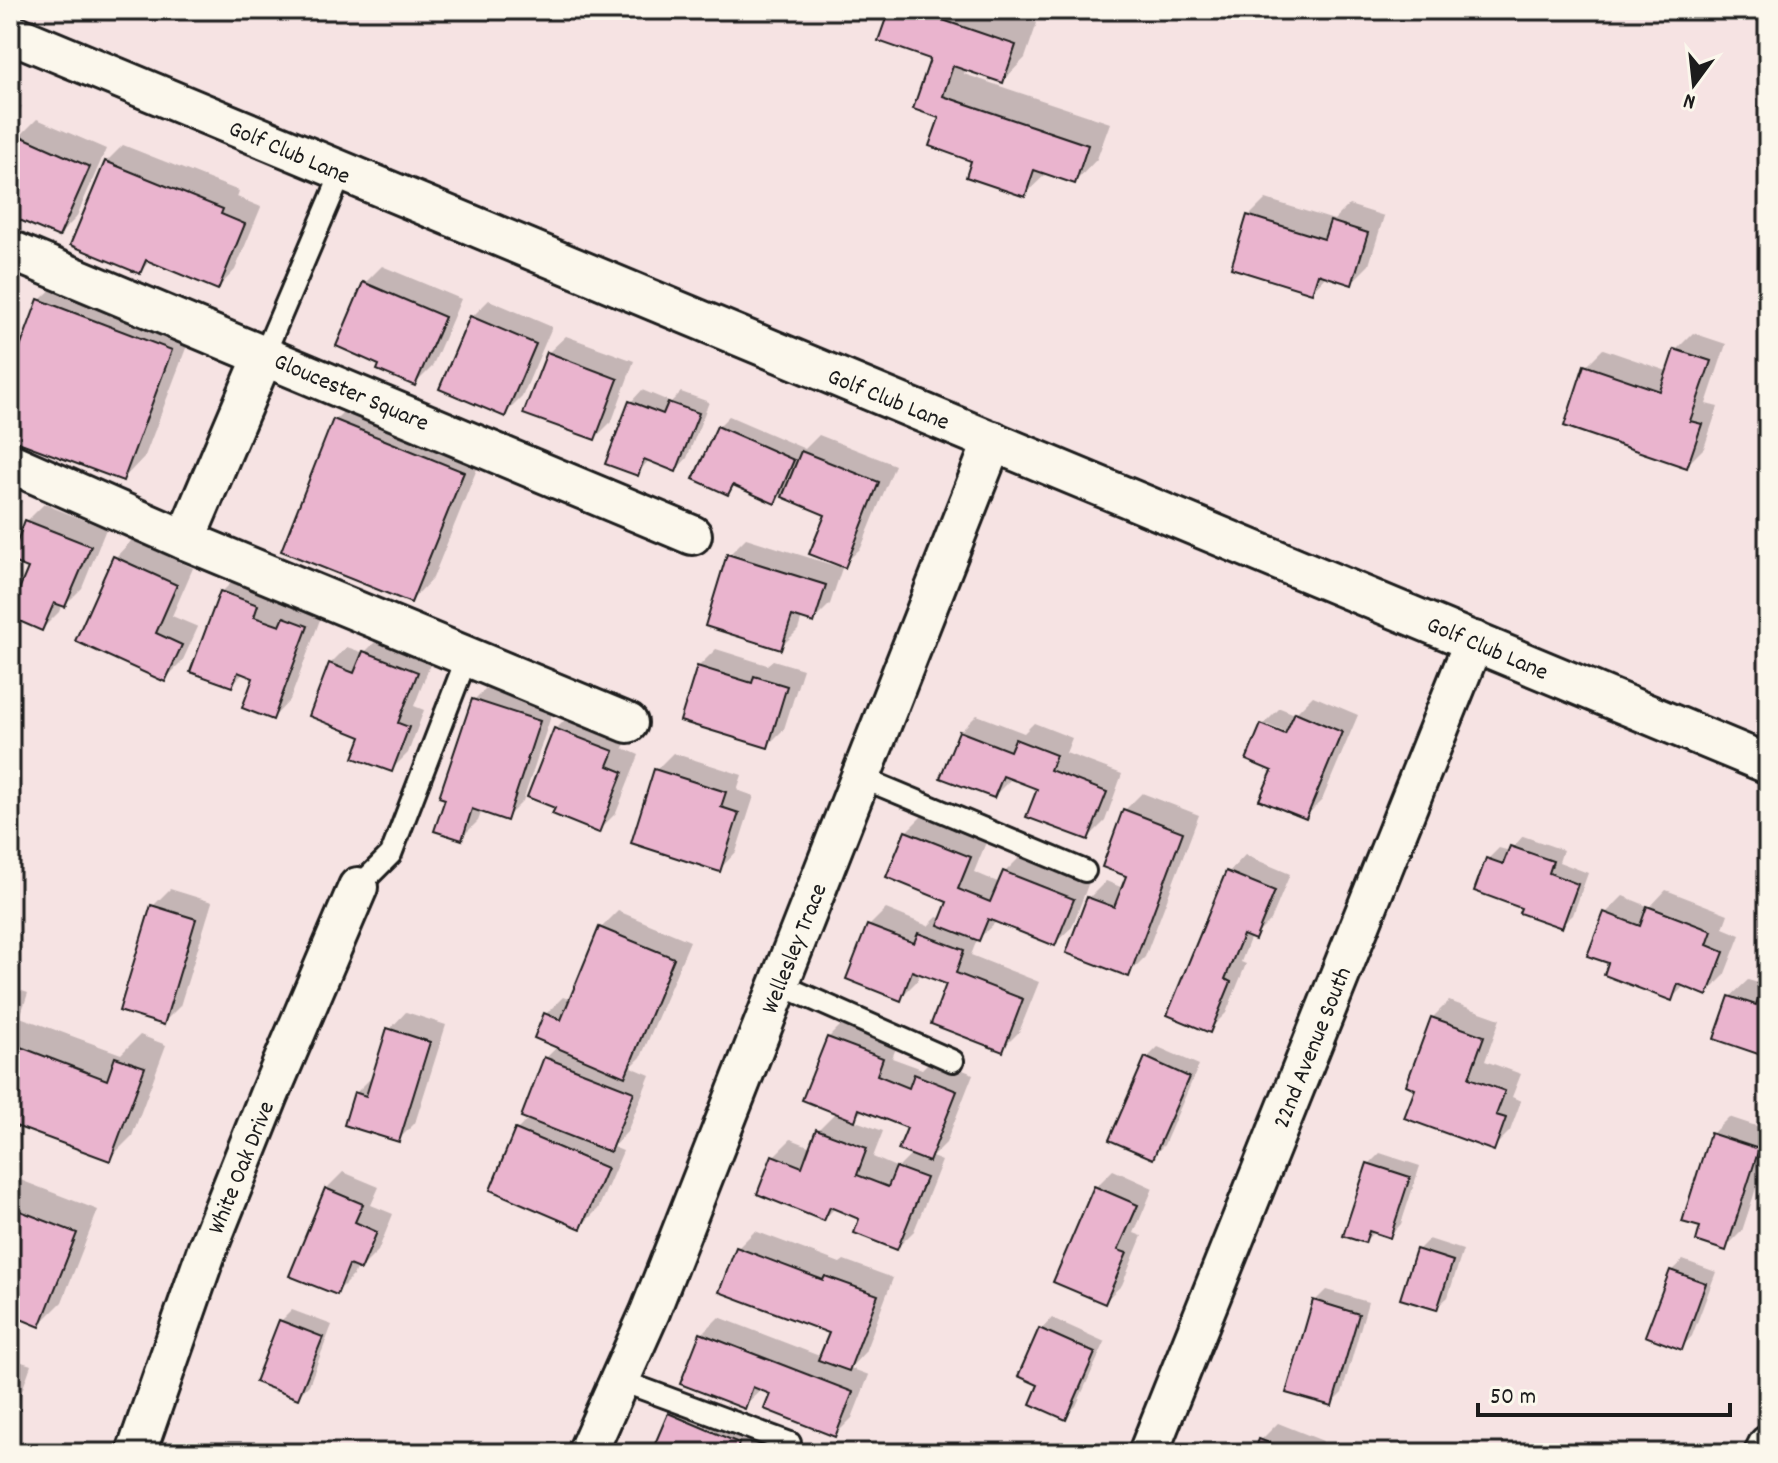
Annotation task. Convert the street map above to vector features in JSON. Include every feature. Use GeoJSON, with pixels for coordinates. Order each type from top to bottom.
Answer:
{"type":"FeatureCollection","features":[{"type":"Feature","properties":{"kind":"street","name":"Golf Club Lane"},"geometry":{"type":"LineString","coordinates":[[10,33],[1768,764]]}},
{"type":"Feature","properties":{"kind":"street","name":"Gloucester Square"},"geometry":{"type":"LineString","coordinates":[[10,250],[692,535]]}},
{"type":"Feature","properties":{"kind":"street"},"geometry":{"type":"LineString","coordinates":[[185,540],[264,355]]}},
{"type":"Feature","properties":{"kind":"street","name":"Wellesley Trace"},"geometry":{"type":"LineString","coordinates":[[587,1453],[650,1312],[993,441]]}},
{"type":"Feature","properties":{"kind":"street"},"geometry":{"type":"LineString","coordinates":[[10,463],[185,540],[628,723]]}},
{"type":"Feature","properties":{"kind":"street","name":"22nd Avenue South"},"geometry":{"type":"LineString","coordinates":[[1148,1453],[1474,641]]}},
{"type":"Feature","properties":{"kind":"street","name":"White Oak Drive"},"geometry":{"type":"LineString","coordinates":[[136,1453],[207,1250],[358,887]]}},
{"type":"Feature","properties":{"kind":"street"},"geometry":{"type":"LineString","coordinates":[[1764,1453],[1768,1445]]}},
{"type":"Feature","properties":{"kind":"lane"},"geometry":{"type":"LineString","coordinates":[[264,355],[342,172]]}},
{"type":"Feature","properties":{"kind":"lane"},"geometry":{"type":"LineString","coordinates":[[358,887],[391,854],[467,657]]}},
{"type":"Feature","properties":{"kind":"lane"},"geometry":{"type":"LineString","coordinates":[[860,777],[1085,871]]}},
{"type":"Feature","properties":{"kind":"lane"},"geometry":{"type":"LineString","coordinates":[[779,984],[953,1061]]}},
{"type":"Feature","properties":{"kind":"lane"},"geometry":{"type":"LineString","coordinates":[[619,1380],[790,1443]]}},
{"type":"Feature","properties":{"kind":"building"},"geometry":{"type":"Polygon","coordinates":[[[889,10],[943,10],[940,19],[1016,45],[1003,83],[953,66],[943,96],[1088,145],[1075,184],[1034,170],[1025,197],[966,177],[971,161],[929,146],[939,118],[913,109],[930,59],[878,41],[889,10]]]}},
{"type":"Feature","properties":{"kind":"building"},"geometry":{"type":"Polygon","coordinates":[[[18,135],[90,167],[59,237],[10,216],[10,153],[18,135]]]}},
{"type":"Feature","properties":{"kind":"building"},"geometry":{"type":"Polygon","coordinates":[[[105,161],[223,209],[221,214],[245,224],[218,290],[146,260],[140,274],[70,245],[105,161]]]}},
{"type":"Feature","properties":{"kind":"building"},"geometry":{"type":"Polygon","coordinates":[[[1247,215],[1324,239],[1330,221],[1368,233],[1352,285],[1318,274],[1312,293],[1231,268],[1247,215]]]}},
{"type":"Feature","properties":{"kind":"building"},"geometry":{"type":"Polygon","coordinates":[[[363,282],[445,317],[415,386],[377,370],[379,365],[336,346],[363,282]]]}},
{"type":"Feature","properties":{"kind":"building"},"geometry":{"type":"Polygon","coordinates":[[[38,299],[172,350],[123,481],[10,439],[10,375],[38,299]]]}},
{"type":"Feature","properties":{"kind":"building"},"geometry":{"type":"Polygon","coordinates":[[[470,316],[536,344],[505,417],[439,389],[470,316]]]}},
{"type":"Feature","properties":{"kind":"building"},"geometry":{"type":"Polygon","coordinates":[[[1674,349],[1711,361],[1690,421],[1702,424],[1687,468],[1564,426],[1584,365],[1660,391],[1674,349]]]}},
{"type":"Feature","properties":{"kind":"building"},"geometry":{"type":"Polygon","coordinates":[[[547,352],[618,379],[595,440],[523,414],[547,352]]]}},
{"type":"Feature","properties":{"kind":"building"},"geometry":{"type":"Polygon","coordinates":[[[629,401],[663,414],[668,402],[699,413],[676,472],[644,459],[638,476],[605,464],[629,401]]]}},
{"type":"Feature","properties":{"kind":"building"},"geometry":{"type":"Polygon","coordinates":[[[333,419],[464,472],[411,603],[281,551],[333,419]]]}},
{"type":"Feature","properties":{"kind":"building"},"geometry":{"type":"Polygon","coordinates":[[[717,426],[794,460],[775,504],[733,485],[728,495],[693,479],[717,426]]]}},
{"type":"Feature","properties":{"kind":"building"},"geometry":{"type":"Polygon","coordinates":[[[801,451],[879,482],[845,568],[809,554],[825,515],[782,497],[801,451]]]}},
{"type":"Feature","properties":{"kind":"building"},"geometry":{"type":"Polygon","coordinates":[[[25,520],[91,546],[65,607],[54,603],[42,631],[10,617],[28,568],[10,561],[25,520]]]}},
{"type":"Feature","properties":{"kind":"building"},"geometry":{"type":"Polygon","coordinates":[[[727,554],[826,585],[814,623],[792,616],[781,650],[705,626],[727,554]]]}},
{"type":"Feature","properties":{"kind":"building"},"geometry":{"type":"Polygon","coordinates":[[[113,556],[177,585],[156,633],[182,645],[165,682],[75,641],[113,556]]]}},
{"type":"Feature","properties":{"kind":"building"},"geometry":{"type":"Polygon","coordinates":[[[220,591],[258,605],[254,617],[280,626],[284,617],[308,626],[273,720],[242,708],[253,678],[238,672],[232,687],[190,672],[220,591]]]}},
{"type":"Feature","properties":{"kind":"building"},"geometry":{"type":"Polygon","coordinates":[[[363,651],[418,672],[398,723],[409,727],[392,772],[353,758],[361,737],[309,716],[329,663],[354,673],[363,651]]]}},
{"type":"Feature","properties":{"kind":"building"},"geometry":{"type":"Polygon","coordinates":[[[697,666],[752,683],[754,676],[787,686],[768,748],[680,721],[697,666]]]}},
{"type":"Feature","properties":{"kind":"building"},"geometry":{"type":"Polygon","coordinates":[[[472,699],[540,721],[507,821],[472,809],[462,840],[434,831],[445,799],[439,797],[472,699]]]}},
{"type":"Feature","properties":{"kind":"building"},"geometry":{"type":"Polygon","coordinates":[[[1295,712],[1342,732],[1306,819],[1259,800],[1272,771],[1246,760],[1261,724],[1285,734],[1295,712]]]}},
{"type":"Feature","properties":{"kind":"building"},"geometry":{"type":"Polygon","coordinates":[[[554,728],[614,751],[608,766],[623,772],[599,833],[552,814],[555,808],[527,797],[554,728]]]}},
{"type":"Feature","properties":{"kind":"building"},"geometry":{"type":"Polygon","coordinates":[[[959,731],[1010,751],[1015,739],[1056,755],[1050,770],[1107,792],[1088,840],[1026,817],[1037,789],[1003,776],[994,798],[940,778],[959,731]]]}},
{"type":"Feature","properties":{"kind":"building"},"geometry":{"type":"Polygon","coordinates":[[[654,769],[726,792],[721,807],[739,813],[720,872],[631,843],[654,769]]]}},
{"type":"Feature","properties":{"kind":"building"},"geometry":{"type":"Polygon","coordinates":[[[1123,809],[1183,832],[1129,977],[1066,953],[1087,897],[1114,907],[1126,876],[1102,867],[1123,809]]]}},
{"type":"Feature","properties":{"kind":"building"},"geometry":{"type":"Polygon","coordinates":[[[905,831],[971,857],[958,889],[990,902],[1003,871],[1074,899],[1055,946],[988,919],[979,941],[938,925],[947,902],[886,877],[905,831]]]}},
{"type":"Feature","properties":{"kind":"building"},"geometry":{"type":"Polygon","coordinates":[[[1510,846],[1553,861],[1549,873],[1578,884],[1562,928],[1519,913],[1521,908],[1474,891],[1486,858],[1503,864],[1510,846]]]}},
{"type":"Feature","properties":{"kind":"building"},"geometry":{"type":"Polygon","coordinates":[[[1226,871],[1275,891],[1255,940],[1243,935],[1225,979],[1231,982],[1210,1033],[1167,1015],[1226,871]]]}},
{"type":"Feature","properties":{"kind":"building"},"geometry":{"type":"Polygon","coordinates":[[[151,905],[196,919],[164,1025],[119,1011],[151,905]]]}},
{"type":"Feature","properties":{"kind":"building"},"geometry":{"type":"Polygon","coordinates":[[[1647,906],[1712,931],[1707,945],[1724,952],[1707,996],[1678,984],[1672,1001],[1604,975],[1608,963],[1587,956],[1604,912],[1640,926],[1647,906]]]}},
{"type":"Feature","properties":{"kind":"building"},"geometry":{"type":"Polygon","coordinates":[[[867,925],[914,943],[918,933],[964,950],[956,973],[1023,999],[1003,1052],[931,1024],[946,984],[912,971],[901,1001],[846,979],[867,925]]]}},
{"type":"Feature","properties":{"kind":"building"},"geometry":{"type":"Polygon","coordinates":[[[599,927],[674,958],[625,1077],[534,1038],[544,1013],[561,1020],[599,927]]]}},
{"type":"Feature","properties":{"kind":"building"},"geometry":{"type":"Polygon","coordinates":[[[1768,970],[1768,1044],[1764,1056],[1714,1039],[1729,996],[1756,1005],[1768,970]]]}},
{"type":"Feature","properties":{"kind":"building"},"geometry":{"type":"Polygon","coordinates":[[[1431,1017],[1484,1036],[1469,1078],[1505,1091],[1496,1115],[1506,1118],[1494,1151],[1404,1118],[1415,1089],[1406,1085],[1431,1017]]]}},
{"type":"Feature","properties":{"kind":"building"},"geometry":{"type":"Polygon","coordinates":[[[387,1028],[430,1042],[399,1142],[344,1125],[354,1092],[366,1096],[387,1028]]]}},
{"type":"Feature","properties":{"kind":"building"},"geometry":{"type":"Polygon","coordinates":[[[827,1037],[883,1058],[877,1075],[909,1088],[914,1074],[957,1091],[929,1162],[898,1150],[907,1128],[859,1109],[855,1121],[802,1100],[827,1037]]]}},
{"type":"Feature","properties":{"kind":"building"},"geometry":{"type":"Polygon","coordinates":[[[10,1043],[107,1080],[115,1057],[145,1067],[110,1161],[10,1124],[10,1043]]]}},
{"type":"Feature","properties":{"kind":"building"},"geometry":{"type":"Polygon","coordinates":[[[544,1057],[634,1092],[610,1152],[521,1117],[544,1057]]]}},
{"type":"Feature","properties":{"kind":"building"},"geometry":{"type":"Polygon","coordinates":[[[1145,1057],[1189,1077],[1153,1159],[1109,1140],[1145,1057]]]}},
{"type":"Feature","properties":{"kind":"building"},"geometry":{"type":"Polygon","coordinates":[[[515,1129],[607,1168],[581,1229],[490,1190],[515,1129]]]}},
{"type":"Feature","properties":{"kind":"building"},"geometry":{"type":"Polygon","coordinates":[[[816,1129],[867,1148],[857,1175],[888,1187],[896,1167],[926,1178],[897,1250],[854,1233],[859,1219],[830,1207],[824,1221],[757,1194],[772,1155],[802,1167],[816,1129]]]}},
{"type":"Feature","properties":{"kind":"building"},"geometry":{"type":"Polygon","coordinates":[[[1710,1133],[1759,1149],[1726,1251],[1696,1241],[1700,1227],[1682,1222],[1710,1133]]]}},
{"type":"Feature","properties":{"kind":"building"},"geometry":{"type":"Polygon","coordinates":[[[1367,1163],[1410,1177],[1390,1238],[1369,1231],[1365,1243],[1343,1236],[1367,1163]]]}},
{"type":"Feature","properties":{"kind":"building"},"geometry":{"type":"Polygon","coordinates":[[[1094,1186],[1138,1205],[1118,1250],[1127,1253],[1105,1304],[1053,1282],[1094,1186]]]}},
{"type":"Feature","properties":{"kind":"building"},"geometry":{"type":"Polygon","coordinates":[[[325,1188],[363,1204],[355,1222],[377,1232],[361,1270],[349,1265],[337,1295],[289,1276],[325,1188]]]}},
{"type":"Feature","properties":{"kind":"building"},"geometry":{"type":"Polygon","coordinates":[[[10,1207],[77,1233],[40,1327],[11,1315],[20,1292],[10,1288],[10,1207]]]}},
{"type":"Feature","properties":{"kind":"building"},"geometry":{"type":"Polygon","coordinates":[[[736,1247],[823,1280],[825,1276],[878,1295],[849,1371],[818,1360],[829,1333],[719,1292],[736,1247]]]}},
{"type":"Feature","properties":{"kind":"building"},"geometry":{"type":"Polygon","coordinates":[[[1416,1249],[1453,1261],[1437,1310],[1400,1299],[1416,1249]]]}},
{"type":"Feature","properties":{"kind":"building"},"geometry":{"type":"Polygon","coordinates":[[[1670,1270],[1706,1283],[1682,1350],[1645,1336],[1670,1270]]]}},
{"type":"Feature","properties":{"kind":"building"},"geometry":{"type":"Polygon","coordinates":[[[1313,1300],[1359,1314],[1332,1406],[1286,1393],[1313,1300]]]}},
{"type":"Feature","properties":{"kind":"building"},"geometry":{"type":"Polygon","coordinates":[[[279,1320],[323,1337],[298,1399],[255,1382],[279,1320]]]}},
{"type":"Feature","properties":{"kind":"building"},"geometry":{"type":"Polygon","coordinates":[[[1039,1328],[1095,1353],[1066,1420],[1030,1404],[1038,1385],[1018,1376],[1039,1328]]]}},
{"type":"Feature","properties":{"kind":"building"},"geometry":{"type":"Polygon","coordinates":[[[700,1333],[853,1392],[835,1437],[764,1409],[770,1394],[753,1387],[745,1409],[680,1384],[700,1333]]]}},
{"type":"Feature","properties":{"kind":"building"},"geometry":{"type":"Polygon","coordinates":[[[668,1413],[739,1443],[736,1453],[651,1453],[668,1413]]]}},
{"type":"Feature","properties":{"kind":"building"},"geometry":{"type":"Polygon","coordinates":[[[1259,1439],[1294,1453],[1254,1453],[1259,1439]]]}}]}
